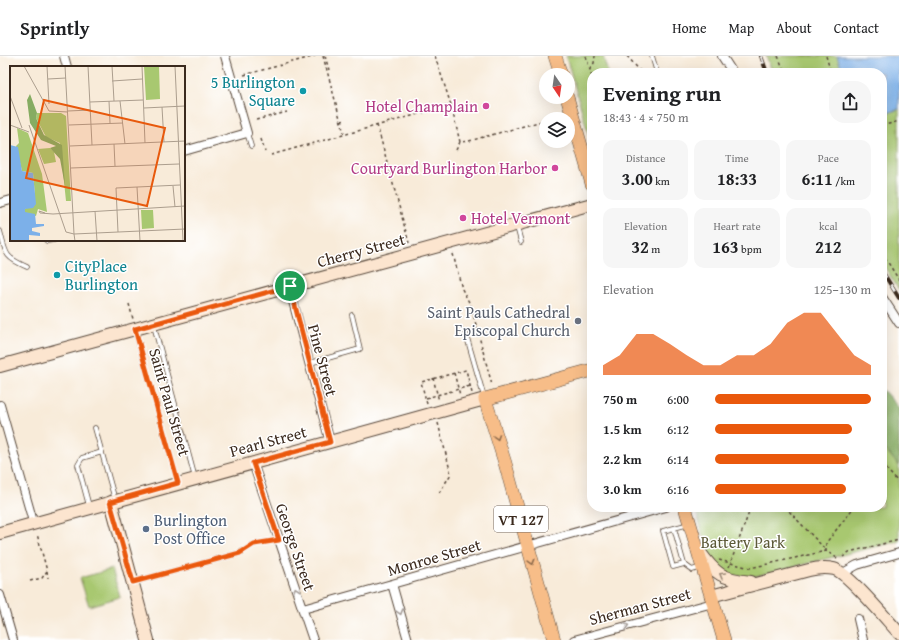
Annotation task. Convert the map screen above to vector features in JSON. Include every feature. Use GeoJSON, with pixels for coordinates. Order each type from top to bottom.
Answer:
{"type":"FeatureCollection","features":[{"type":"Feature","properties":{"kind":"main road"},"geometry":{"type":"LineString","coordinates":[[555,56],[559,68]]}},
{"type":"Feature","properties":{"kind":"main road"},"geometry":{"type":"LineString","coordinates":[[569,104],[587,167]]}},
{"type":"Feature","properties":{"kind":"main road","name":"Cherry Street"},"geometry":{"type":"LineString","coordinates":[[0,366],[134,324],[153,324],[587,205]]}},
{"type":"Feature","properties":{"kind":"main road","name":"Pearl Street"},"geometry":{"type":"LineString","coordinates":[[0,533],[587,371]]}},
{"type":"Feature","properties":{"kind":"main road","name":"VT 127"},"geometry":{"type":"LineString","coordinates":[[485,400],[498,438],[554,640]]}},
{"type":"Feature","properties":{"kind":"main road"},"geometry":{"type":"LineString","coordinates":[[113,501],[148,640]]}},
{"type":"Feature","properties":{"kind":"main road"},"geometry":{"type":"LineString","coordinates":[[686,512],[724,640]]}},
{"type":"Feature","properties":{"kind":"main road","name":"Sherman Street"},"geometry":{"type":"LineString","coordinates":[[696,547],[710,567],[725,577],[732,580],[758,583]]}},
{"type":"Feature","properties":{"kind":"main road","name":"Sherman Street"},"geometry":{"type":"LineString","coordinates":[[712,600],[758,583],[820,568],[834,569],[843,574]]}},
{"type":"Feature","properties":{"kind":"main road"},"geometry":{"type":"LineString","coordinates":[[843,574],[899,633]]}},
{"type":"Feature","properties":{"kind":"street"},"geometry":{"type":"LineString","coordinates":[[64,56],[67,66]]}},
{"type":"Feature","properties":{"kind":"street"},"geometry":{"type":"LineString","coordinates":[[185,151],[248,133],[226,56]]}},
{"type":"Feature","properties":{"kind":"street"},"geometry":{"type":"LineString","coordinates":[[722,56],[730,68]]}},
{"type":"Feature","properties":{"kind":"street"},"geometry":{"type":"LineString","coordinates":[[0,203],[10,200]]}},
{"type":"Feature","properties":{"kind":"street","name":"Pine Street"},"geometry":{"type":"LineString","coordinates":[[290,286],[330,442]]}},
{"type":"Feature","properties":{"kind":"street"},"geometry":{"type":"LineString","coordinates":[[887,305],[899,323]]}},
{"type":"Feature","properties":{"kind":"street"},"geometry":{"type":"LineString","coordinates":[[0,405],[32,518]]}},
{"type":"Feature","properties":{"kind":"street","name":"George Street"},"geometry":{"type":"LineString","coordinates":[[253,463],[313,640]]}},
{"type":"Feature","properties":{"kind":"street","name":"Monroe Street"},"geometry":{"type":"LineString","coordinates":[[302,609],[648,512]]}},
{"type":"Feature","properties":{"kind":"street"},"geometry":{"type":"LineString","coordinates":[[843,574],[857,565],[899,553]]}},
{"type":"Feature","properties":{"kind":"street"},"geometry":{"type":"LineString","coordinates":[[392,584],[408,640]]}},
{"type":"Feature","properties":{"kind":"street"},"geometry":{"type":"LineString","coordinates":[[0,595],[13,640]]}},
{"type":"Feature","properties":{"kind":"street","name":"Sherman Street"},"geometry":{"type":"LineString","coordinates":[[574,640],[712,600]]}},
{"type":"Feature","properties":{"kind":"street"},"geometry":{"type":"LineString","coordinates":[[858,618],[863,640]]}},
{"type":"Feature","properties":{"kind":"lane"},"geometry":{"type":"LineString","coordinates":[[652,56],[656,68]]}},
{"type":"Feature","properties":{"kind":"lane"},"geometry":{"type":"LineString","coordinates":[[248,133],[251,146]]}},
{"type":"Feature","properties":{"kind":"lane"},"geometry":{"type":"LineString","coordinates":[[516,224],[520,242]]}},
{"type":"Feature","properties":{"kind":"lane"},"geometry":{"type":"LineString","coordinates":[[0,231],[8,256],[14,261],[27,267]]}},
{"type":"Feature","properties":{"kind":"lane"},"geometry":{"type":"LineString","coordinates":[[310,363],[360,349],[352,315]]}},
{"type":"Feature","properties":{"kind":"lane","name":"Saint Paul Street"},"geometry":{"type":"LineString","coordinates":[[134,324],[178,483]]}},
{"type":"Feature","properties":{"kind":"lane","name":"Saint Paul Street"},"geometry":{"type":"LineString","coordinates":[[153,324],[195,479]]}},
{"type":"Feature","properties":{"kind":"lane"},"geometry":{"type":"LineString","coordinates":[[466,334],[485,400]]}},
{"type":"Feature","properties":{"kind":"lane"},"geometry":{"type":"LineString","coordinates":[[95,428],[113,501]]}},
{"type":"Feature","properties":{"kind":"lane"},"geometry":{"type":"LineString","coordinates":[[90,508],[78,465],[82,458],[102,452]]}},
{"type":"Feature","properties":{"kind":"lane"},"geometry":{"type":"LineString","coordinates":[[684,564],[673,567],[663,531],[689,524]]}},
{"type":"Feature","properties":{"kind":"lane"},"geometry":{"type":"LineString","coordinates":[[674,528],[684,564],[692,570],[702,567]]}},
{"type":"Feature","properties":{"kind":"lane"},"geometry":{"type":"LineString","coordinates":[[133,582],[240,553],[254,544],[279,540]]}},
{"type":"Feature","properties":{"kind":"path"},"geometry":{"type":"LineString","coordinates":[[244,75],[315,56]]}},
{"type":"Feature","properties":{"kind":"path"},"geometry":{"type":"LineString","coordinates":[[324,56],[344,134]]}},
{"type":"Feature","properties":{"kind":"path"},"geometry":{"type":"LineString","coordinates":[[436,56],[451,105],[460,142],[456,150]]}},
{"type":"Feature","properties":{"kind":"path"},"geometry":{"type":"LineString","coordinates":[[586,56],[589,68]]}},
{"type":"Feature","properties":{"kind":"path"},"geometry":{"type":"LineString","coordinates":[[591,68],[595,56]]}},
{"type":"Feature","properties":{"kind":"path"},"geometry":{"type":"LineString","coordinates":[[627,56],[638,68]]}},
{"type":"Feature","properties":{"kind":"path"},"geometry":{"type":"LineString","coordinates":[[778,56],[783,68]]}},
{"type":"Feature","properties":{"kind":"path"},"geometry":{"type":"LineString","coordinates":[[826,56],[830,68]]}},
{"type":"Feature","properties":{"kind":"path"},"geometry":{"type":"LineString","coordinates":[[328,70],[332,69]]}},
{"type":"Feature","properties":{"kind":"path"},"geometry":{"type":"LineString","coordinates":[[271,154],[451,105]]}},
{"type":"Feature","properties":{"kind":"path"},"geometry":{"type":"LineString","coordinates":[[256,120],[287,112]]}},
{"type":"Feature","properties":{"kind":"path"},"geometry":{"type":"LineString","coordinates":[[341,121],[346,120]]}},
{"type":"Feature","properties":{"kind":"path"},"geometry":{"type":"LineString","coordinates":[[887,125],[899,121]]}},
{"type":"Feature","properties":{"kind":"path"},"geometry":{"type":"LineString","coordinates":[[460,142],[469,142],[539,122]]}},
{"type":"Feature","properties":{"kind":"path"},"geometry":{"type":"LineString","coordinates":[[377,125],[411,253]]}},
{"type":"Feature","properties":{"kind":"path"},"geometry":{"type":"LineString","coordinates":[[261,139],[265,152]]}},
{"type":"Feature","properties":{"kind":"path"},"geometry":{"type":"LineString","coordinates":[[453,254],[462,288],[471,306],[492,385]]}},
{"type":"Feature","properties":{"kind":"path"},"geometry":{"type":"LineString","coordinates":[[887,261],[899,280]]}},
{"type":"Feature","properties":{"kind":"path"},"geometry":{"type":"LineString","coordinates":[[129,304],[134,324]]}},
{"type":"Feature","properties":{"kind":"path"},"geometry":{"type":"LineString","coordinates":[[427,404],[421,382],[466,370],[472,395]]}},
{"type":"Feature","properties":{"kind":"path"},"geometry":{"type":"LineString","coordinates":[[454,373],[460,395]]}},
{"type":"Feature","properties":{"kind":"path"},"geometry":{"type":"LineString","coordinates":[[433,378],[439,401]]}},
{"type":"Feature","properties":{"kind":"path"},"geometry":{"type":"LineString","coordinates":[[426,398],[470,386]]}},
{"type":"Feature","properties":{"kind":"path"},"geometry":{"type":"LineString","coordinates":[[438,423],[451,474],[439,493]]}},
{"type":"Feature","properties":{"kind":"path"},"geometry":{"type":"LineString","coordinates":[[887,470],[899,484]]}},
{"type":"Feature","properties":{"kind":"path"},"geometry":{"type":"LineString","coordinates":[[730,563],[749,512]]}},
{"type":"Feature","properties":{"kind":"path"},"geometry":{"type":"LineString","coordinates":[[790,512],[825,550],[837,558]]}},
{"type":"Feature","properties":{"kind":"path"},"geometry":{"type":"LineString","coordinates":[[825,550],[826,543],[850,512]]}},
{"type":"Feature","properties":{"kind":"path"},"geometry":{"type":"LineString","coordinates":[[36,534],[48,578]]}},
{"type":"Feature","properties":{"kind":"path"},"geometry":{"type":"LineString","coordinates":[[843,558],[849,552],[899,540]]}},
{"type":"Feature","properties":{"kind":"path"},"geometry":{"type":"LineString","coordinates":[[717,559],[750,568],[825,550]]}},
{"type":"Feature","properties":{"kind":"path"},"geometry":{"type":"LineString","coordinates":[[30,581],[42,578],[47,571]]}},
{"type":"Feature","properties":{"kind":"green space"},"geometry":{"type":"Polygon","coordinates":[[[566,56],[603,56],[607,68],[587,68],[587,130],[575,88],[575,68],[569,68],[566,56]]]}},
{"type":"Feature","properties":{"kind":"green space"},"geometry":{"type":"Polygon","coordinates":[[[766,56],[837,56],[841,68],[771,68],[766,56]]]}},
{"type":"Feature","properties":{"kind":"green space"},"geometry":{"type":"Polygon","coordinates":[[[899,109],[899,290],[887,271],[887,113],[899,109]]]}},
{"type":"Feature","properties":{"kind":"green space"},"geometry":{"type":"Polygon","coordinates":[[[887,395],[899,408],[899,466],[887,451],[887,395]]]}},
{"type":"Feature","properties":{"kind":"green space","name":"Battery Park"},"geometry":{"type":"Polygon","coordinates":[[[887,451],[899,466],[899,541],[756,576],[742,576],[727,574],[720,570],[707,549],[696,512],[887,512],[887,451]]]}},
{"type":"Feature","properties":{"kind":"green space"},"geometry":{"type":"Polygon","coordinates":[[[112,569],[120,597],[89,606],[80,578],[112,569]]]}},
{"type":"Feature","properties":{"kind":"water"},"geometry":{"type":"Polygon","coordinates":[[[837,56],[899,56],[899,109],[887,113],[887,68],[841,68],[837,56]]]}},
{"type":"Feature","properties":{"kind":"railway"},"geometry":{"type":"LineString","coordinates":[[761,56],[765,68]]}},
{"type":"Feature","properties":{"kind":"railway"},"geometry":{"type":"LineString","coordinates":[[887,279],[899,298]]}},
{"type":"Feature","properties":{"kind":"place","name":"5 Burlington Square"},"geometry":{"type":"Point","coordinates":[303,91]}},
{"type":"Feature","properties":{"kind":"place","name":"Hotel Champlain"},"geometry":{"type":"Point","coordinates":[486,106]}},
{"type":"Feature","properties":{"kind":"place","name":"Courtyard Burlington Harbor"},"geometry":{"type":"Point","coordinates":[555,168]}},
{"type":"Feature","properties":{"kind":"place","name":"Hotel Vermont"},"geometry":{"type":"Point","coordinates":[463,218]}},
{"type":"Feature","properties":{"kind":"place","name":"CityPlace Burlington"},"geometry":{"type":"Point","coordinates":[57,275]}},
{"type":"Feature","properties":{"kind":"place","name":"Saint Pauls Cathedral Episcopal Church"},"geometry":{"type":"Point","coordinates":[578,321]}},
{"type":"Feature","properties":{"kind":"place","name":"Burlington Post Office"},"geometry":{"type":"Point","coordinates":[146,529]}},
{"type":"Feature","properties":{"kind":"route"},"geometry":{"type":"LineString","coordinates":[[290,286],[330,442],[253,463],[279,540],[254,544],[240,553],[133,582],[110,502],[178,483],[135,329],[290,286]]}}]}
